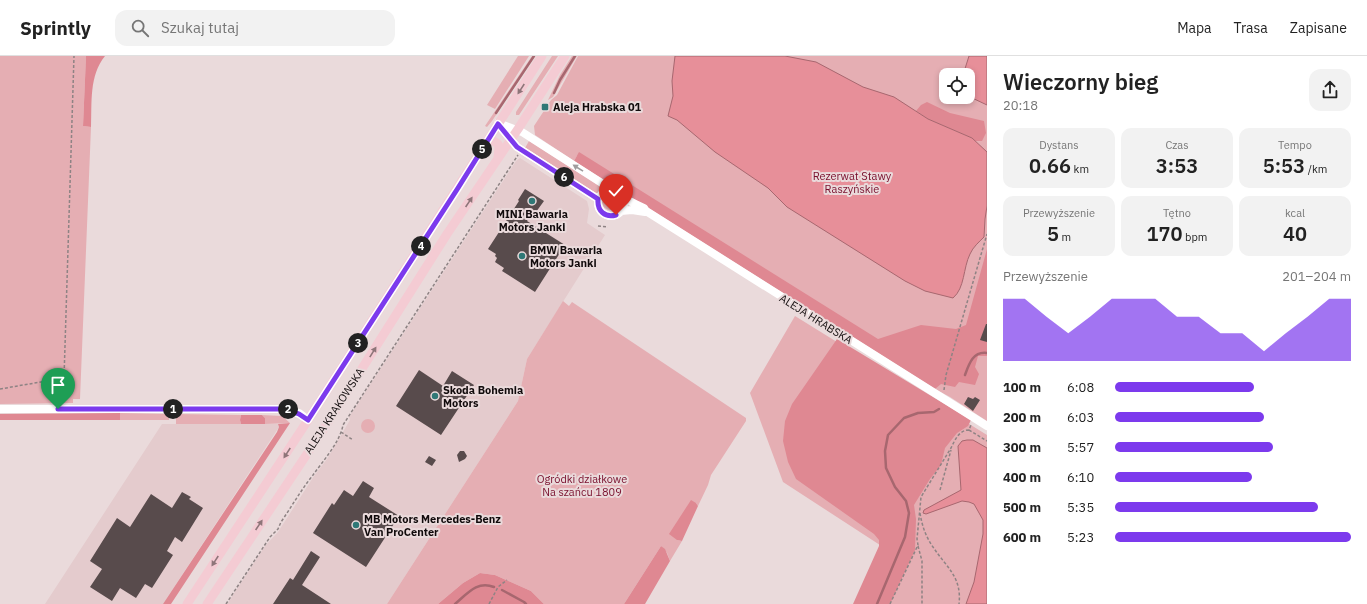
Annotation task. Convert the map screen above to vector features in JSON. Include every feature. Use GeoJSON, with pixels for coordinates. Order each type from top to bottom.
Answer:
{"type":"FeatureCollection","features":[{"type":"Feature","properties":{"kind":"main road","name":"ALEJA KRAKOWSKA"},"geometry":{"type":"LineString","coordinates":[[187,604],[308,420],[542,56]]}},
{"type":"Feature","properties":{"kind":"main road","name":"ALEJA KRAKOWSKA"},"geometry":{"type":"LineString","coordinates":[[207,604],[327,424],[443,241],[565,56]]}},
{"type":"Feature","properties":{"kind":"main road"},"geometry":{"type":"LineString","coordinates":[[489,138],[496,142],[499,146],[498,158]]}},
{"type":"Feature","properties":{"kind":"street"},"geometry":{"type":"LineString","coordinates":[[498,124],[518,129],[611,190],[619,192],[623,198],[624,205],[621,211]]}},
{"type":"Feature","properties":{"kind":"street"},"geometry":{"type":"LineString","coordinates":[[498,124],[517,147],[598,199]]}},
{"type":"Feature","properties":{"kind":"street"},"geometry":{"type":"LineString","coordinates":[[611,190],[602,193],[598,199],[599,209],[604,214],[613,216],[621,211],[646,211]]}},
{"type":"Feature","properties":{"kind":"street","name":"ALEJA HRABSKA"},"geometry":{"type":"LineString","coordinates":[[623,198],[641,206],[646,211],[987,426]]}},
{"type":"Feature","properties":{"kind":"street"},"geometry":{"type":"LineString","coordinates":[[0,409],[286,409],[299,414],[308,420]]}},
{"type":"Feature","properties":{"kind":"path"},"geometry":{"type":"LineString","coordinates":[[0,389],[64,378],[74,56]]}},
{"type":"Feature","properties":{"kind":"path"},"geometry":{"type":"LineString","coordinates":[[226,604],[270,537],[278,529],[281,522],[313,474],[327,458],[341,432],[343,425],[520,153]]}},
{"type":"Feature","properties":{"kind":"path"},"geometry":{"type":"LineString","coordinates":[[598,226],[608,228]]}},
{"type":"Feature","properties":{"kind":"path"},"geometry":{"type":"LineString","coordinates":[[942,397],[946,375],[987,234]]}},
{"type":"Feature","properties":{"kind":"path"},"geometry":{"type":"LineString","coordinates":[[969,430],[975,418]]}},
{"type":"Feature","properties":{"kind":"path"},"geometry":{"type":"LineString","coordinates":[[922,604],[922,560],[917,539],[921,497],[957,436],[963,431],[969,430],[987,441]]}},
{"type":"Feature","properties":{"kind":"path"},"geometry":{"type":"LineString","coordinates":[[341,432],[353,440]]}},
{"type":"Feature","properties":{"kind":"path"},"geometry":{"type":"LineString","coordinates":[[940,490],[951,448]]}},
{"type":"Feature","properties":{"kind":"path"},"geometry":{"type":"LineString","coordinates":[[919,509],[922,528],[933,547],[952,570],[960,588],[959,604]]}},
{"type":"Feature","properties":{"kind":"path"},"geometry":{"type":"LineString","coordinates":[[890,604],[918,545]]}},
{"type":"Feature","properties":{"kind":"path"},"geometry":{"type":"LineString","coordinates":[[489,604],[498,587],[507,580]]}},
{"type":"Feature","properties":{"kind":"shaded area"},"geometry":{"type":"Polygon","coordinates":[[[86,56],[105,56],[96,72],[92,90],[91,127],[83,126],[86,56]]]}},
{"type":"Feature","properties":{"kind":"shaded area"},"geometry":{"type":"Polygon","coordinates":[[[675,56],[785,56],[816,62],[863,87],[894,97],[928,119],[972,138],[987,152],[987,206],[984,237],[974,247],[970,254],[962,283],[957,294],[953,298],[925,291],[905,281],[787,207],[768,188],[715,152],[677,120],[668,116],[673,96],[672,81],[675,56]]]}},
{"type":"Feature","properties":{"kind":"shaded area"},"geometry":{"type":"Polygon","coordinates":[[[969,56],[987,56],[987,105],[975,99],[975,68],[965,68],[969,56]]]}},
{"type":"Feature","properties":{"kind":"shaded area"},"geometry":{"type":"Polygon","coordinates":[[[927,102],[950,113],[984,121],[986,133],[982,141],[975,141],[972,138],[928,119],[916,111],[921,105],[927,102]]]}},
{"type":"Feature","properties":{"kind":"shaded area"},"geometry":{"type":"Polygon","coordinates":[[[579,152],[878,339],[921,325],[956,329],[966,325],[987,249],[987,356],[978,356],[975,367],[979,374],[975,385],[959,382],[955,387],[941,384],[935,389],[574,161],[579,152]]]}},
{"type":"Feature","properties":{"kind":"shaded area"},"geometry":{"type":"Polygon","coordinates":[[[520,158],[587,201],[589,209],[587,223],[605,235],[527,359],[518,401],[387,604],[227,604],[265,546],[278,532],[314,476],[327,459],[350,420],[349,417],[516,161],[520,158]]]}},
{"type":"Feature","properties":{"kind":"shaded area"},"geometry":{"type":"Polygon","coordinates":[[[837,339],[971,420],[968,426],[957,433],[945,448],[941,465],[930,479],[914,505],[916,519],[915,550],[890,604],[853,604],[879,546],[879,540],[874,534],[796,479],[788,462],[783,441],[785,421],[792,404],[837,339]]]}},
{"type":"Feature","properties":{"kind":"shaded area"},"geometry":{"type":"Polygon","coordinates":[[[120,413],[120,420],[0,420],[0,414],[120,413]]]}},
{"type":"Feature","properties":{"kind":"shaded area"},"geometry":{"type":"Polygon","coordinates":[[[241,415],[262,415],[265,418],[265,424],[241,424],[241,415]]]}},
{"type":"Feature","properties":{"kind":"shaded area"},"geometry":{"type":"Polygon","coordinates":[[[290,423],[171,604],[163,604],[277,432],[279,427],[278,424],[290,423]]]}},
{"type":"Feature","properties":{"kind":"shaded area"},"geometry":{"type":"Polygon","coordinates":[[[162,424],[278,424],[279,427],[163,604],[45,604],[162,424]]]}},
{"type":"Feature","properties":{"kind":"shaded area"},"geometry":{"type":"Polygon","coordinates":[[[973,440],[987,448],[987,604],[966,604],[974,582],[983,534],[983,520],[974,504],[962,501],[926,514],[923,513],[924,510],[961,490],[958,446],[962,441],[973,440]]]}},
{"type":"Feature","properties":{"kind":"shaded area"},"geometry":{"type":"Polygon","coordinates":[[[691,500],[698,506],[682,541],[677,540],[669,534],[691,500]]]}},
{"type":"Feature","properties":{"kind":"shaded area"},"geometry":{"type":"Polygon","coordinates":[[[661,546],[665,549],[670,561],[645,604],[624,604],[661,546]]]}},
{"type":"Feature","properties":{"kind":"shaded area"},"geometry":{"type":"Polygon","coordinates":[[[480,573],[495,575],[531,591],[544,604],[438,604],[463,583],[480,573]]]}},
{"type":"Feature","properties":{"kind":"green space"},"geometry":{"type":"Polygon","coordinates":[[[0,56],[86,56],[83,126],[91,127],[80,399],[73,399],[73,403],[0,404],[0,56]]]}},
{"type":"Feature","properties":{"kind":"green space"},"geometry":{"type":"Polygon","coordinates":[[[518,56],[529,56],[495,109],[487,105],[518,56]]]}},
{"type":"Feature","properties":{"kind":"green space"},"geometry":{"type":"Polygon","coordinates":[[[532,56],[535,56],[492,121],[487,127],[485,126],[532,56]]]}},
{"type":"Feature","properties":{"kind":"green space"},"geometry":{"type":"Polygon","coordinates":[[[552,56],[558,56],[519,115],[516,115],[516,112],[552,56]]]}},
{"type":"Feature","properties":{"kind":"green space"},"geometry":{"type":"Polygon","coordinates":[[[572,56],[577,56],[553,97],[548,100],[560,75],[572,56]]]}},
{"type":"Feature","properties":{"kind":"green space","name":"Rezerwat Stawy Raszyńskie"},"geometry":{"type":"Polygon","coordinates":[[[578,56],[987,56],[987,421],[935,389],[936,388],[577,156],[574,161],[535,135],[534,126],[551,100],[557,95],[578,56]]]}},
{"type":"Feature","properties":{"kind":"green space"},"geometry":{"type":"Polygon","coordinates":[[[529,141],[604,189],[597,195],[525,148],[529,141]]]}},
{"type":"Feature","properties":{"kind":"green space"},"geometry":{"type":"Polygon","coordinates":[[[607,194],[613,194],[618,199],[616,208],[613,210],[607,210],[602,205],[602,199],[607,194]]]}},
{"type":"Feature","properties":{"kind":"green space","name":"Ogródki działkowe Na szańcu 1809"},"geometry":{"type":"Polygon","coordinates":[[[563,301],[569,306],[572,302],[746,418],[746,421],[711,475],[698,506],[696,503],[677,540],[682,541],[670,561],[667,553],[661,546],[624,604],[544,604],[531,591],[495,575],[480,573],[463,583],[438,604],[387,604],[518,401],[527,359],[563,301]]]}},
{"type":"Feature","properties":{"kind":"green space"},"geometry":{"type":"Polygon","coordinates":[[[795,316],[987,435],[987,604],[856,604],[883,547],[783,482],[750,393],[795,316]]]}},
{"type":"Feature","properties":{"kind":"green space"},"geometry":{"type":"Polygon","coordinates":[[[120,413],[167,414],[169,420],[120,420],[120,413]]]}},
{"type":"Feature","properties":{"kind":"green space"},"geometry":{"type":"Polygon","coordinates":[[[178,414],[241,415],[241,424],[176,424],[176,417],[178,414]]]}},
{"type":"Feature","properties":{"kind":"green space"},"geometry":{"type":"Polygon","coordinates":[[[262,415],[282,416],[290,423],[265,424],[265,418],[262,415]]]}},
{"type":"Feature","properties":{"kind":"green space"},"geometry":{"type":"Polygon","coordinates":[[[365,419],[371,419],[375,423],[375,429],[371,433],[365,433],[361,429],[361,423],[365,419]]]}},
{"type":"Feature","properties":{"kind":"building"},"geometry":{"type":"Polygon","coordinates":[[[525,189],[544,201],[536,212],[534,210],[527,221],[565,245],[535,292],[502,271],[504,268],[495,262],[497,258],[495,256],[496,254],[488,249],[525,189]]]}},
{"type":"Feature","properties":{"kind":"building"},"geometry":{"type":"Polygon","coordinates":[[[987,324],[987,342],[980,340],[987,324]]]}},
{"type":"Feature","properties":{"kind":"building","name":"Skoda Bohemia Motors"},"geometry":{"type":"Polygon","coordinates":[[[419,370],[443,386],[452,371],[474,385],[441,435],[396,406],[419,370]]]}},
{"type":"Feature","properties":{"kind":"building"},"geometry":{"type":"Polygon","coordinates":[[[968,397],[973,399],[975,397],[980,400],[973,411],[964,404],[968,397]]]}},
{"type":"Feature","properties":{"kind":"building"},"geometry":{"type":"Polygon","coordinates":[[[460,451],[464,451],[467,456],[459,462],[457,455],[460,451]]]}},
{"type":"Feature","properties":{"kind":"building"},"geometry":{"type":"Polygon","coordinates":[[[429,456],[436,460],[432,466],[425,462],[429,456]]]}},
{"type":"Feature","properties":{"kind":"building","name":"MB Motors Mercedes-Benz Van ProCenter"},"geometry":{"type":"Polygon","coordinates":[[[363,481],[374,488],[369,497],[399,516],[366,567],[313,533],[332,503],[334,505],[344,490],[353,496],[363,481]]]}},
{"type":"Feature","properties":{"kind":"building"},"geometry":{"type":"Polygon","coordinates":[[[182,492],[191,497],[189,499],[203,508],[182,542],[175,537],[167,551],[173,555],[152,588],[145,584],[136,598],[120,588],[112,601],[90,587],[102,569],[90,561],[117,518],[130,527],[151,494],[172,508],[182,492]]]}},
{"type":"Feature","properties":{"kind":"building"},"geometry":{"type":"Polygon","coordinates":[[[311,551],[320,557],[302,585],[331,604],[273,604],[290,578],[293,580],[311,551]]]}},
{"type":"Feature","properties":{"kind":"waterway"},"geometry":{"type":"LineString","coordinates":[[496,113],[534,56]]}},
{"type":"Feature","properties":{"kind":"waterway"},"geometry":{"type":"LineString","coordinates":[[554,93],[575,56]]}},
{"type":"Feature","properties":{"kind":"waterway"},"geometry":{"type":"LineString","coordinates":[[965,375],[972,359],[978,354],[987,353]]}},
{"type":"Feature","properties":{"kind":"waterway"},"geometry":{"type":"LineString","coordinates":[[877,604],[905,537],[909,513],[906,501],[895,487],[886,468],[885,451],[888,435],[904,418],[918,413],[934,412],[939,409]]}},
{"type":"Feature","properties":{"kind":"waterway"},"geometry":{"type":"LineString","coordinates":[[455,604],[468,592],[477,587],[482,585],[494,587]]}},
{"type":"Feature","properties":{"kind":"waterway"},"geometry":{"type":"LineString","coordinates":[[502,590],[526,604]]}},
{"type":"Feature","properties":{"kind":"place","name":"Aleja Hrabska 01"},"geometry":{"type":"Point","coordinates":[545,107]}},
{"type":"Feature","properties":{"kind":"place","name":"MINI Bawaria Motors Janki"},"geometry":{"type":"Point","coordinates":[532,201]}},
{"type":"Feature","properties":{"kind":"place","name":"BMW Bawaria Motors Janki"},"geometry":{"type":"Point","coordinates":[522,256]}},
{"type":"Feature","properties":{"kind":"place","name":"Skoda Bohemia Motors"},"geometry":{"type":"Point","coordinates":[435,396]}},
{"type":"Feature","properties":{"kind":"place","name":"MB Motors Mercedes-Benz Van ProCenter"},"geometry":{"type":"Point","coordinates":[356,525]}},
{"type":"Feature","properties":{"kind":"route"},"geometry":{"type":"LineString","coordinates":[[58,409],[286,409],[292,410],[308,420],[498,124],[517,147],[598,199],[598,206],[601,212],[607,216],[616,215]]}}]}
